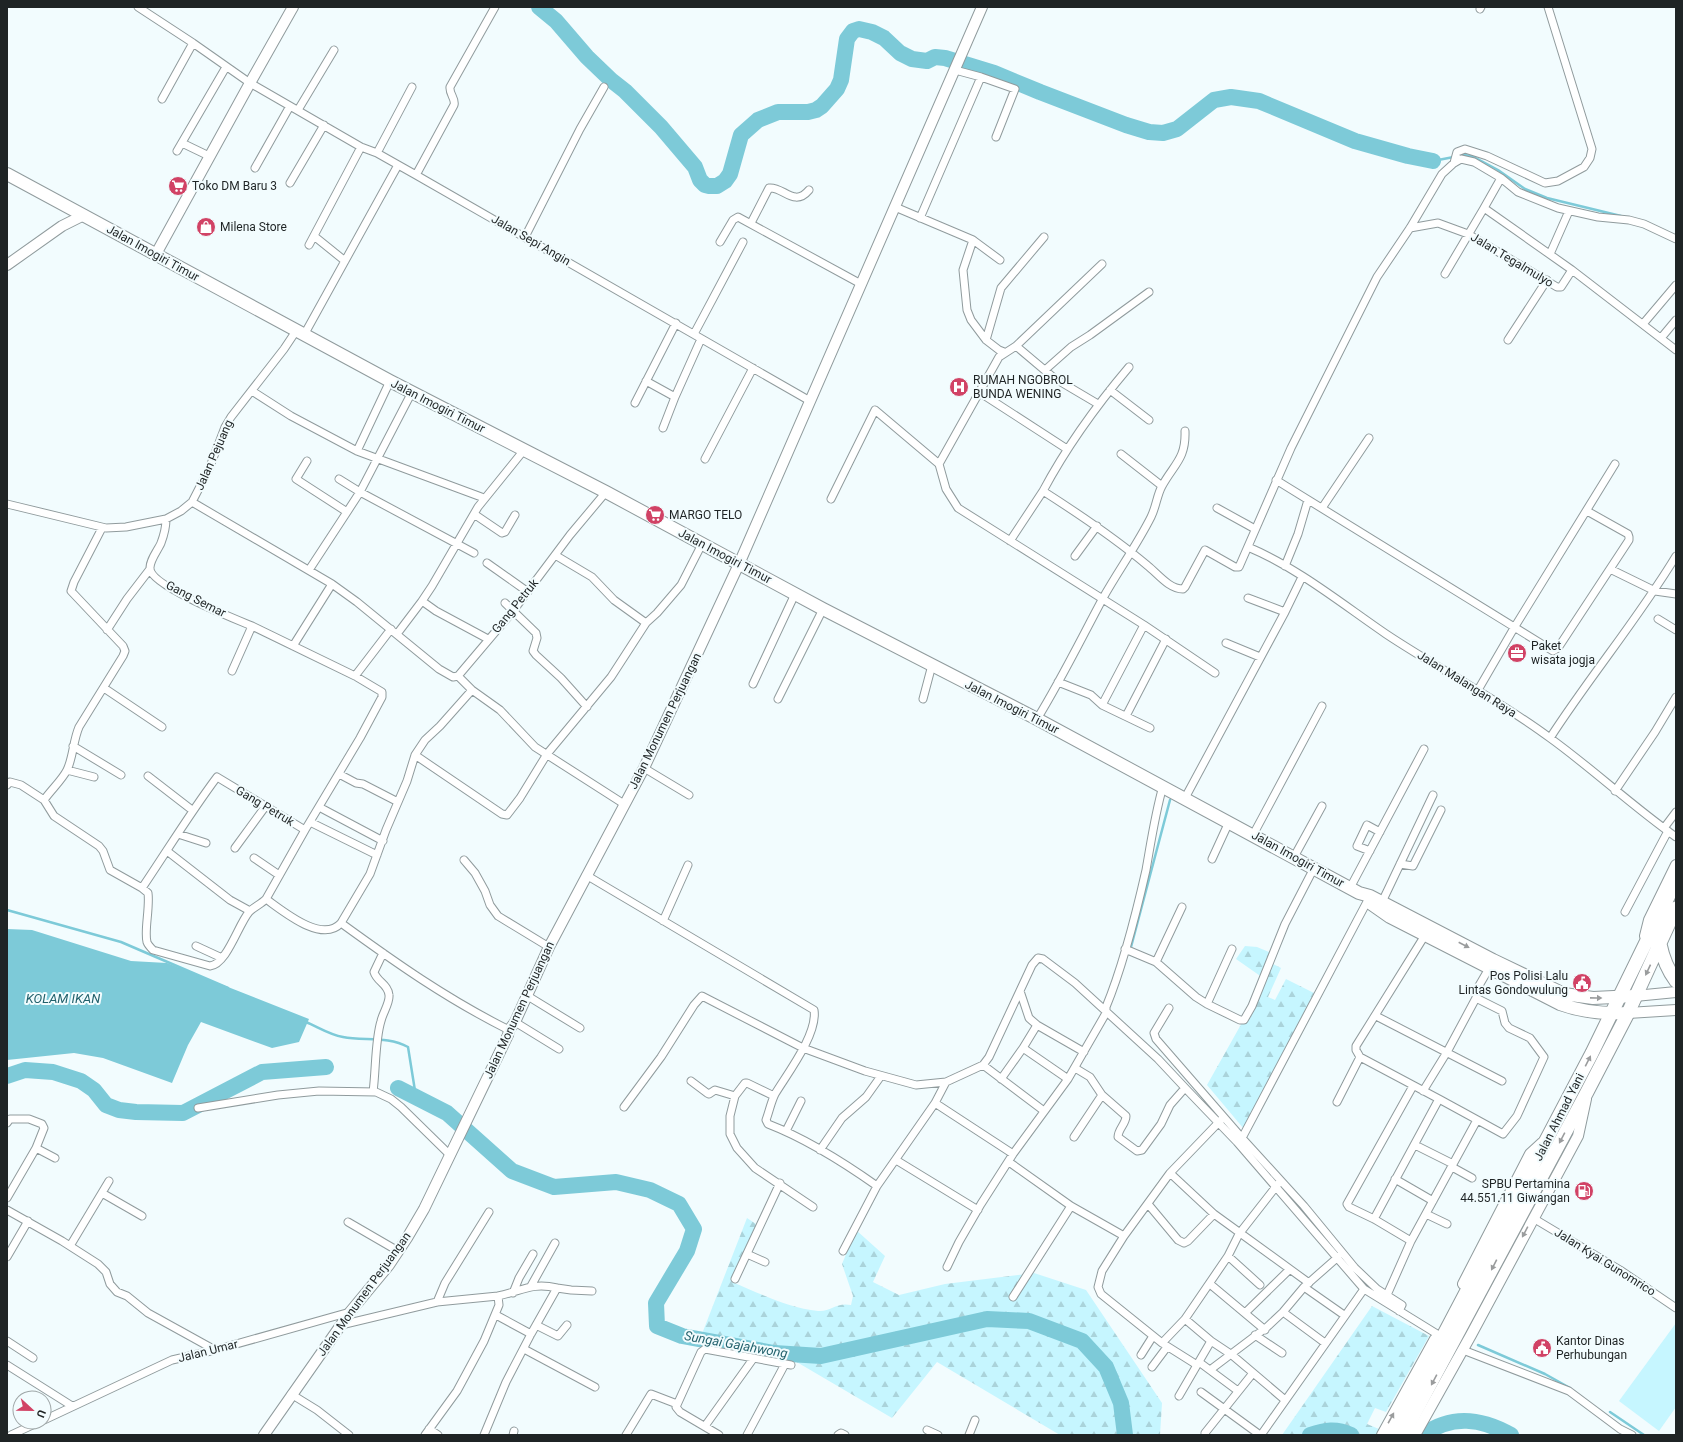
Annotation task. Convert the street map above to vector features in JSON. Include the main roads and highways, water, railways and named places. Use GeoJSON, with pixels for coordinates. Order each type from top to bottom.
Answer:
{"type":"FeatureCollection","features":[{"type":"Feature","properties":{"kind":"highway","name":"Jalan Ahmad Yani"},"geometry":{"type":"LineString","coordinates":[[1403,1435],[1413,1408],[1498,1245],[1548,1137],[1612,1014],[1676,881]]}},
{"type":"Feature","properties":{"kind":"highway","name":"Jalan Ahmad Yani"},"geometry":{"type":"LineString","coordinates":[[1498,1245],[1588,1092],[1628,1013],[1675,911]]}},
{"type":"Feature","properties":{"kind":"highway"},"geometry":{"type":"LineString","coordinates":[[1660,944],[1668,971],[1676,981]]}},
{"type":"Feature","properties":{"kind":"highway","name":"Jalan Ahmad Yani"},"geometry":{"type":"LineString","coordinates":[[1391,1435],[1413,1408]]}},
{"type":"Feature","properties":{"kind":"main road","name":"Jalan Imogiri Timur"},"geometry":{"type":"LineString","coordinates":[[7,174],[390,381],[606,492],[823,609],[1038,719],[1176,793],[1362,895],[1390,917],[1427,931]]}},
{"type":"Feature","properties":{"kind":"main road","name":"Jalan Imogiri Timur"},"geometry":{"type":"LineString","coordinates":[[1362,895],[1382,902],[1427,931],[1491,964],[1552,1001],[1573,1009],[1612,1014],[1628,1013]]}},
{"type":"Feature","properties":{"kind":"main road","name":"Jalan Imogiri Timur"},"geometry":{"type":"LineString","coordinates":[[1491,964],[1564,994],[1593,998],[1636,996]]}},
{"type":"Feature","properties":{"kind":"water","name":"KOLAM IKAN"},"geometry":{"type":"Polygon","coordinates":[[[7,929],[32,930],[131,961],[167,963],[309,1019],[299,1042],[272,1048],[201,1022],[188,1045],[172,1083],[103,1058],[74,1053],[7,1060],[7,929]]]}},
{"type":"Feature","properties":{"kind":"waterway"},"geometry":{"type":"LineString","coordinates":[[539,7],[556,21],[587,57],[625,91],[661,127],[695,167],[700,180],[705,185],[709,186],[717,186],[725,181],[730,174],[741,135],[758,120],[778,112],[808,112],[816,110],[822,106],[837,89],[841,80],[847,39],[853,31],[859,29],[872,32],[884,38],[900,53],[912,59],[927,61],[935,57],[945,58],[994,73],[1126,125],[1149,132],[1163,133],[1177,129],[1214,100],[1231,97],[1259,101],[1355,141],[1408,156],[1433,161]]}},
{"type":"Feature","properties":{"kind":"waterway"},"geometry":{"type":"LineString","coordinates":[[1433,161],[1464,155],[1472,156],[1498,170],[1525,189],[1547,198],[1621,216]]}},
{"type":"Feature","properties":{"kind":"waterway"},"geometry":{"type":"LineString","coordinates":[[1131,947],[1170,800]]}},
{"type":"Feature","properties":{"kind":"waterway"},"geometry":{"type":"LineString","coordinates":[[7,910],[121,942],[228,988]]}},
{"type":"Feature","properties":{"kind":"waterway"},"geometry":{"type":"LineString","coordinates":[[306,1022],[338,1036],[392,1041],[408,1047],[416,1097]]}},
{"type":"Feature","properties":{"kind":"waterway","name":"Sungai Gajahwong"},"geometry":{"type":"LineString","coordinates":[[7,1076],[25,1070],[53,1072],[81,1081],[94,1090],[106,1105],[119,1110],[136,1112],[183,1113],[262,1072],[326,1067]]}},
{"type":"Feature","properties":{"kind":"waterway","name":"Sungai Gajahwong"},"geometry":{"type":"LineString","coordinates":[[398,1088],[447,1113],[512,1171],[554,1187],[616,1182],[650,1190],[679,1204],[694,1229],[687,1251],[656,1303],[657,1326],[682,1336],[774,1353],[821,1356],[987,1319],[1029,1321],[1082,1341],[1106,1367],[1121,1403],[1125,1435]]}},
{"type":"Feature","properties":{"kind":"waterway"},"geometry":{"type":"LineString","coordinates":[[1478,1345],[1545,1374],[1570,1388]]}},
{"type":"Feature","properties":{"kind":"waterway"},"geometry":{"type":"LineString","coordinates":[[1610,1412],[1644,1435]]}},
{"type":"Feature","properties":{"kind":"waterway","name":"Sungai Gajahwong"},"geometry":{"type":"LineString","coordinates":[[1423,1435],[1434,1428],[1456,1421],[1478,1422],[1500,1429],[1511,1435]]}},
{"type":"Feature","properties":{"kind":"waterway","name":"Sungai Gajahwong"},"geometry":{"type":"LineString","coordinates":[[1310,1435],[1330,1430],[1340,1431],[1351,1435]]}},
{"type":"Feature","properties":{"kind":"place","name":"Toko DM Baru 3"},"geometry":{"type":"Point","coordinates":[178,186]}},
{"type":"Feature","properties":{"kind":"place","name":"Milena Store"},"geometry":{"type":"Point","coordinates":[206,227]}},
{"type":"Feature","properties":{"kind":"place","name":"RUMAH NGOBROL BUNDA WENING"},"geometry":{"type":"Point","coordinates":[959,387]}},
{"type":"Feature","properties":{"kind":"place","name":"MARGO TELO"},"geometry":{"type":"Point","coordinates":[655,515]}},
{"type":"Feature","properties":{"kind":"place","name":"Paket wisata jogja"},"geometry":{"type":"Point","coordinates":[1517,653]}},
{"type":"Feature","properties":{"kind":"place","name":"Pos Polisi Lalu Lintas Gondowulung"},"geometry":{"type":"Point","coordinates":[1582,983]}},
{"type":"Feature","properties":{"kind":"place","name":"SPBU Pertamina 44.551.11 Giwangan"},"geometry":{"type":"Point","coordinates":[1584,1191]}},
{"type":"Feature","properties":{"kind":"place","name":"Kantor Dinas Perhubungan"},"geometry":{"type":"Point","coordinates":[1542,1348]}}]}
